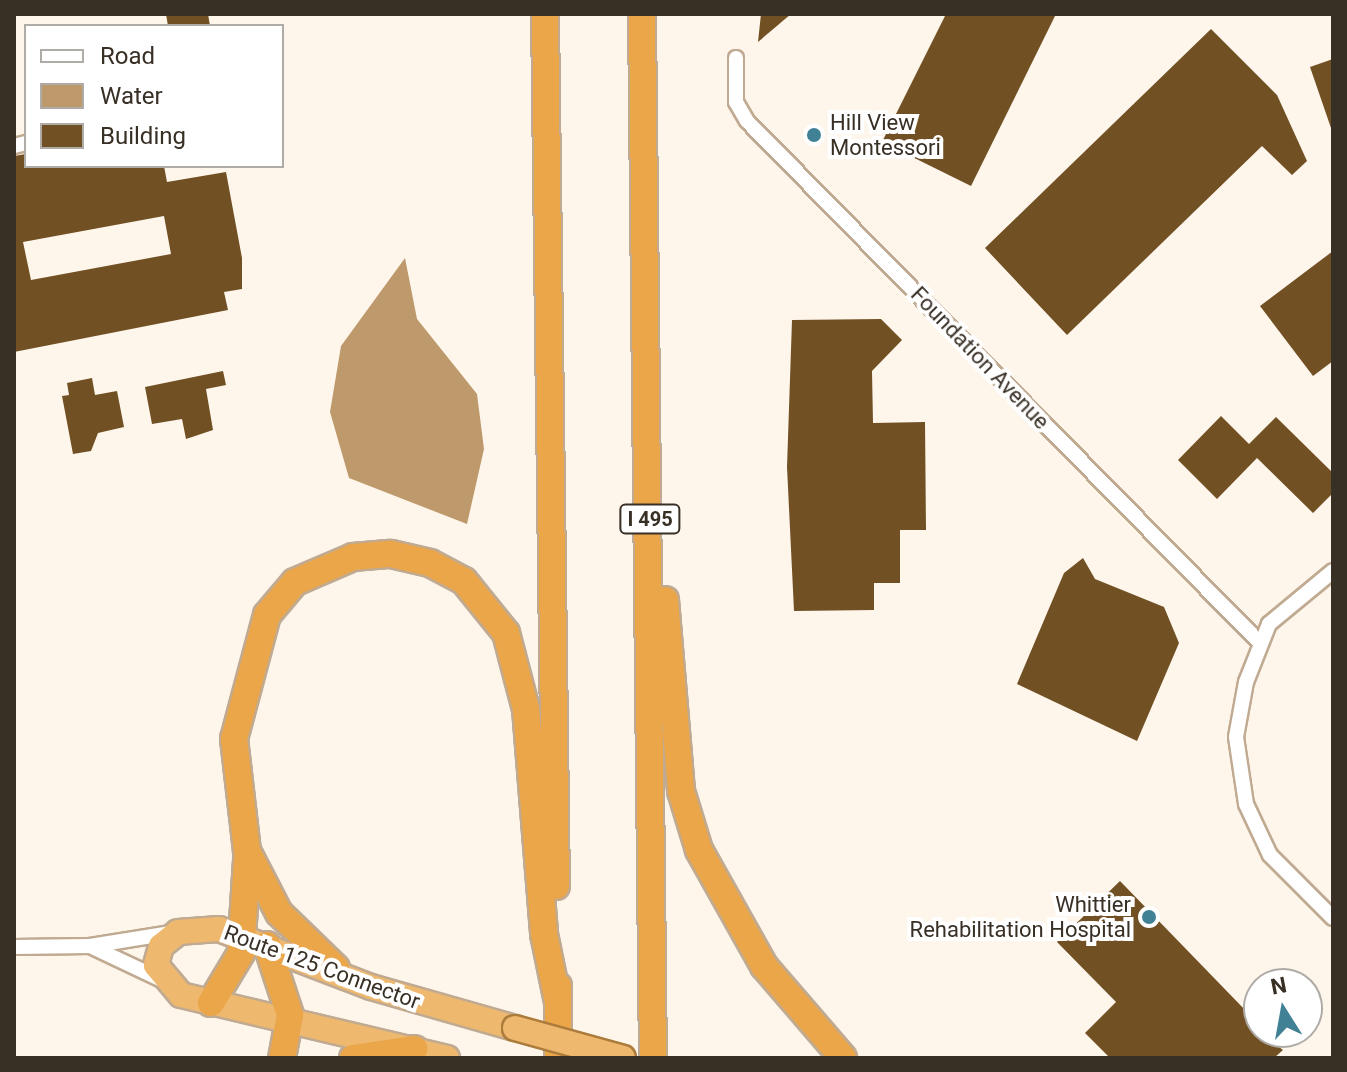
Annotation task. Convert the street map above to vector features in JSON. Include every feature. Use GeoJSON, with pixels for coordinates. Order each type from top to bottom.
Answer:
{"type":"FeatureCollection","features":[{"type":"Feature","properties":{"kind":"highway"},"geometry":{"type":"LineString","coordinates":[[545,14],[558,1058]]}},
{"type":"Feature","properties":{"kind":"highway","name":"I 495"},"geometry":{"type":"LineString","coordinates":[[642,14],[650,490],[653,1058]]}},
{"type":"Feature","properties":{"kind":"highway"},"geometry":{"type":"LineString","coordinates":[[650,490],[681,791],[699,850],[764,966],[843,1058]]}},
{"type":"Feature","properties":{"kind":"highway"},"geometry":{"type":"LineString","coordinates":[[282,1058],[290,1015],[256,941],[234,739],[259,626],[295,582],[353,557],[430,563],[464,581],[492,612],[521,675],[544,934],[558,1002]]}},
{"type":"Feature","properties":{"kind":"highway"},"geometry":{"type":"LineString","coordinates":[[247,851],[279,913],[336,968]]}},
{"type":"Feature","properties":{"kind":"highway","name":"Route 125 Connector"},"geometry":{"type":"LineString","coordinates":[[178,932],[219,929],[336,968],[371,987],[623,1058]]}},
{"type":"Feature","properties":{"kind":"highway"},"geometry":{"type":"LineString","coordinates":[[178,932],[157,958],[162,980],[211,1003],[290,1015],[447,1058]]}},
{"type":"Feature","properties":{"kind":"highway"},"geometry":{"type":"LineString","coordinates":[[211,1003],[256,941]]}},
{"type":"Feature","properties":{"kind":"highway"},"geometry":{"type":"LineString","coordinates":[[353,1058],[414,1049]]}},
{"type":"Feature","properties":{"kind":"street","name":"Foundation Avenue"},"geometry":{"type":"LineString","coordinates":[[736,58],[736,102],[769,143],[1259,642]]}},
{"type":"Feature","properties":{"kind":"street"},"geometry":{"type":"LineString","coordinates":[[1333,571],[1269,624],[1259,642],[1236,737],[1246,804],[1270,855],[1333,918]]}},
{"type":"Feature","properties":{"kind":"street"},"geometry":{"type":"LineString","coordinates":[[14,947],[90,946],[178,932]]}},
{"type":"Feature","properties":{"kind":"street"},"geometry":{"type":"LineString","coordinates":[[90,946],[162,980]]}},
{"type":"Feature","properties":{"kind":"water"},"geometry":{"type":"Polygon","coordinates":[[[405,258],[417,319],[477,394],[484,449],[467,524],[349,478],[330,412],[341,346],[405,258]]]}},
{"type":"Feature","properties":{"kind":"building"},"geometry":{"type":"Polygon","coordinates":[[[166,14],[208,14],[210,24],[168,24],[166,14]]]}},
{"type":"Feature","properties":{"kind":"building"},"geometry":{"type":"Polygon","coordinates":[[[761,14],[791,14],[758,42],[761,14]]]}},
{"type":"Feature","properties":{"kind":"building"},"geometry":{"type":"Polygon","coordinates":[[[946,14],[1056,14],[971,186],[882,142],[946,14]]]}},
{"type":"Feature","properties":{"kind":"building"},"geometry":{"type":"Polygon","coordinates":[[[1211,29],[1277,95],[1307,161],[1292,175],[1262,146],[1067,335],[985,248],[1211,29]]]}},
{"type":"Feature","properties":{"kind":"building"},"geometry":{"type":"Polygon","coordinates":[[[1333,59],[1333,128],[1331,128],[1310,67],[1333,59]]]}},
{"type":"Feature","properties":{"kind":"building"},"geometry":{"type":"Polygon","coordinates":[[[24,154],[24,168],[164,168],[167,182],[226,172],[242,258],[242,289],[224,292],[228,310],[14,352],[14,156],[24,154]],[[164,216],[23,242],[31,280],[171,254],[164,216]]]}},
{"type":"Feature","properties":{"kind":"building"},"geometry":{"type":"Polygon","coordinates":[[[1333,251],[1333,361],[1313,376],[1260,306],[1333,251]]]}},
{"type":"Feature","properties":{"kind":"building"},"geometry":{"type":"Polygon","coordinates":[[[881,319],[902,340],[872,371],[873,423],[925,422],[926,530],[900,530],[900,583],[874,583],[874,610],[794,611],[787,467],[792,320],[881,319]]]}},
{"type":"Feature","properties":{"kind":"building"},"geometry":{"type":"Polygon","coordinates":[[[223,371],[226,385],[206,389],[213,430],[186,439],[182,419],[152,424],[145,387],[223,371]]]}},
{"type":"Feature","properties":{"kind":"building"},"geometry":{"type":"Polygon","coordinates":[[[92,378],[95,395],[117,391],[124,427],[98,433],[91,451],[73,454],[62,396],[69,395],[67,383],[92,378]]]}},
{"type":"Feature","properties":{"kind":"building"},"geometry":{"type":"Polygon","coordinates":[[[1221,416],[1249,444],[1276,417],[1333,473],[1333,493],[1313,513],[1257,458],[1217,499],[1178,460],[1221,416]]]}},
{"type":"Feature","properties":{"kind":"building"},"geometry":{"type":"Polygon","coordinates":[[[1083,558],[1095,579],[1164,607],[1179,643],[1137,741],[1017,684],[1064,573],[1083,558]]]}},
{"type":"Feature","properties":{"kind":"building"},"geometry":{"type":"Polygon","coordinates":[[[1120,881],[1243,1008],[1243,1048],[1283,1050],[1274,1058],[1110,1058],[1085,1033],[1116,1002],[1057,942],[1120,881]]]}},
{"type":"Feature","properties":{"kind":"place","name":"Hill View Montessori"},"geometry":{"type":"Point","coordinates":[814,135]}},
{"type":"Feature","properties":{"kind":"place","name":"Whittier Rehabilitation Hospital"},"geometry":{"type":"Point","coordinates":[1149,917]}}]}
